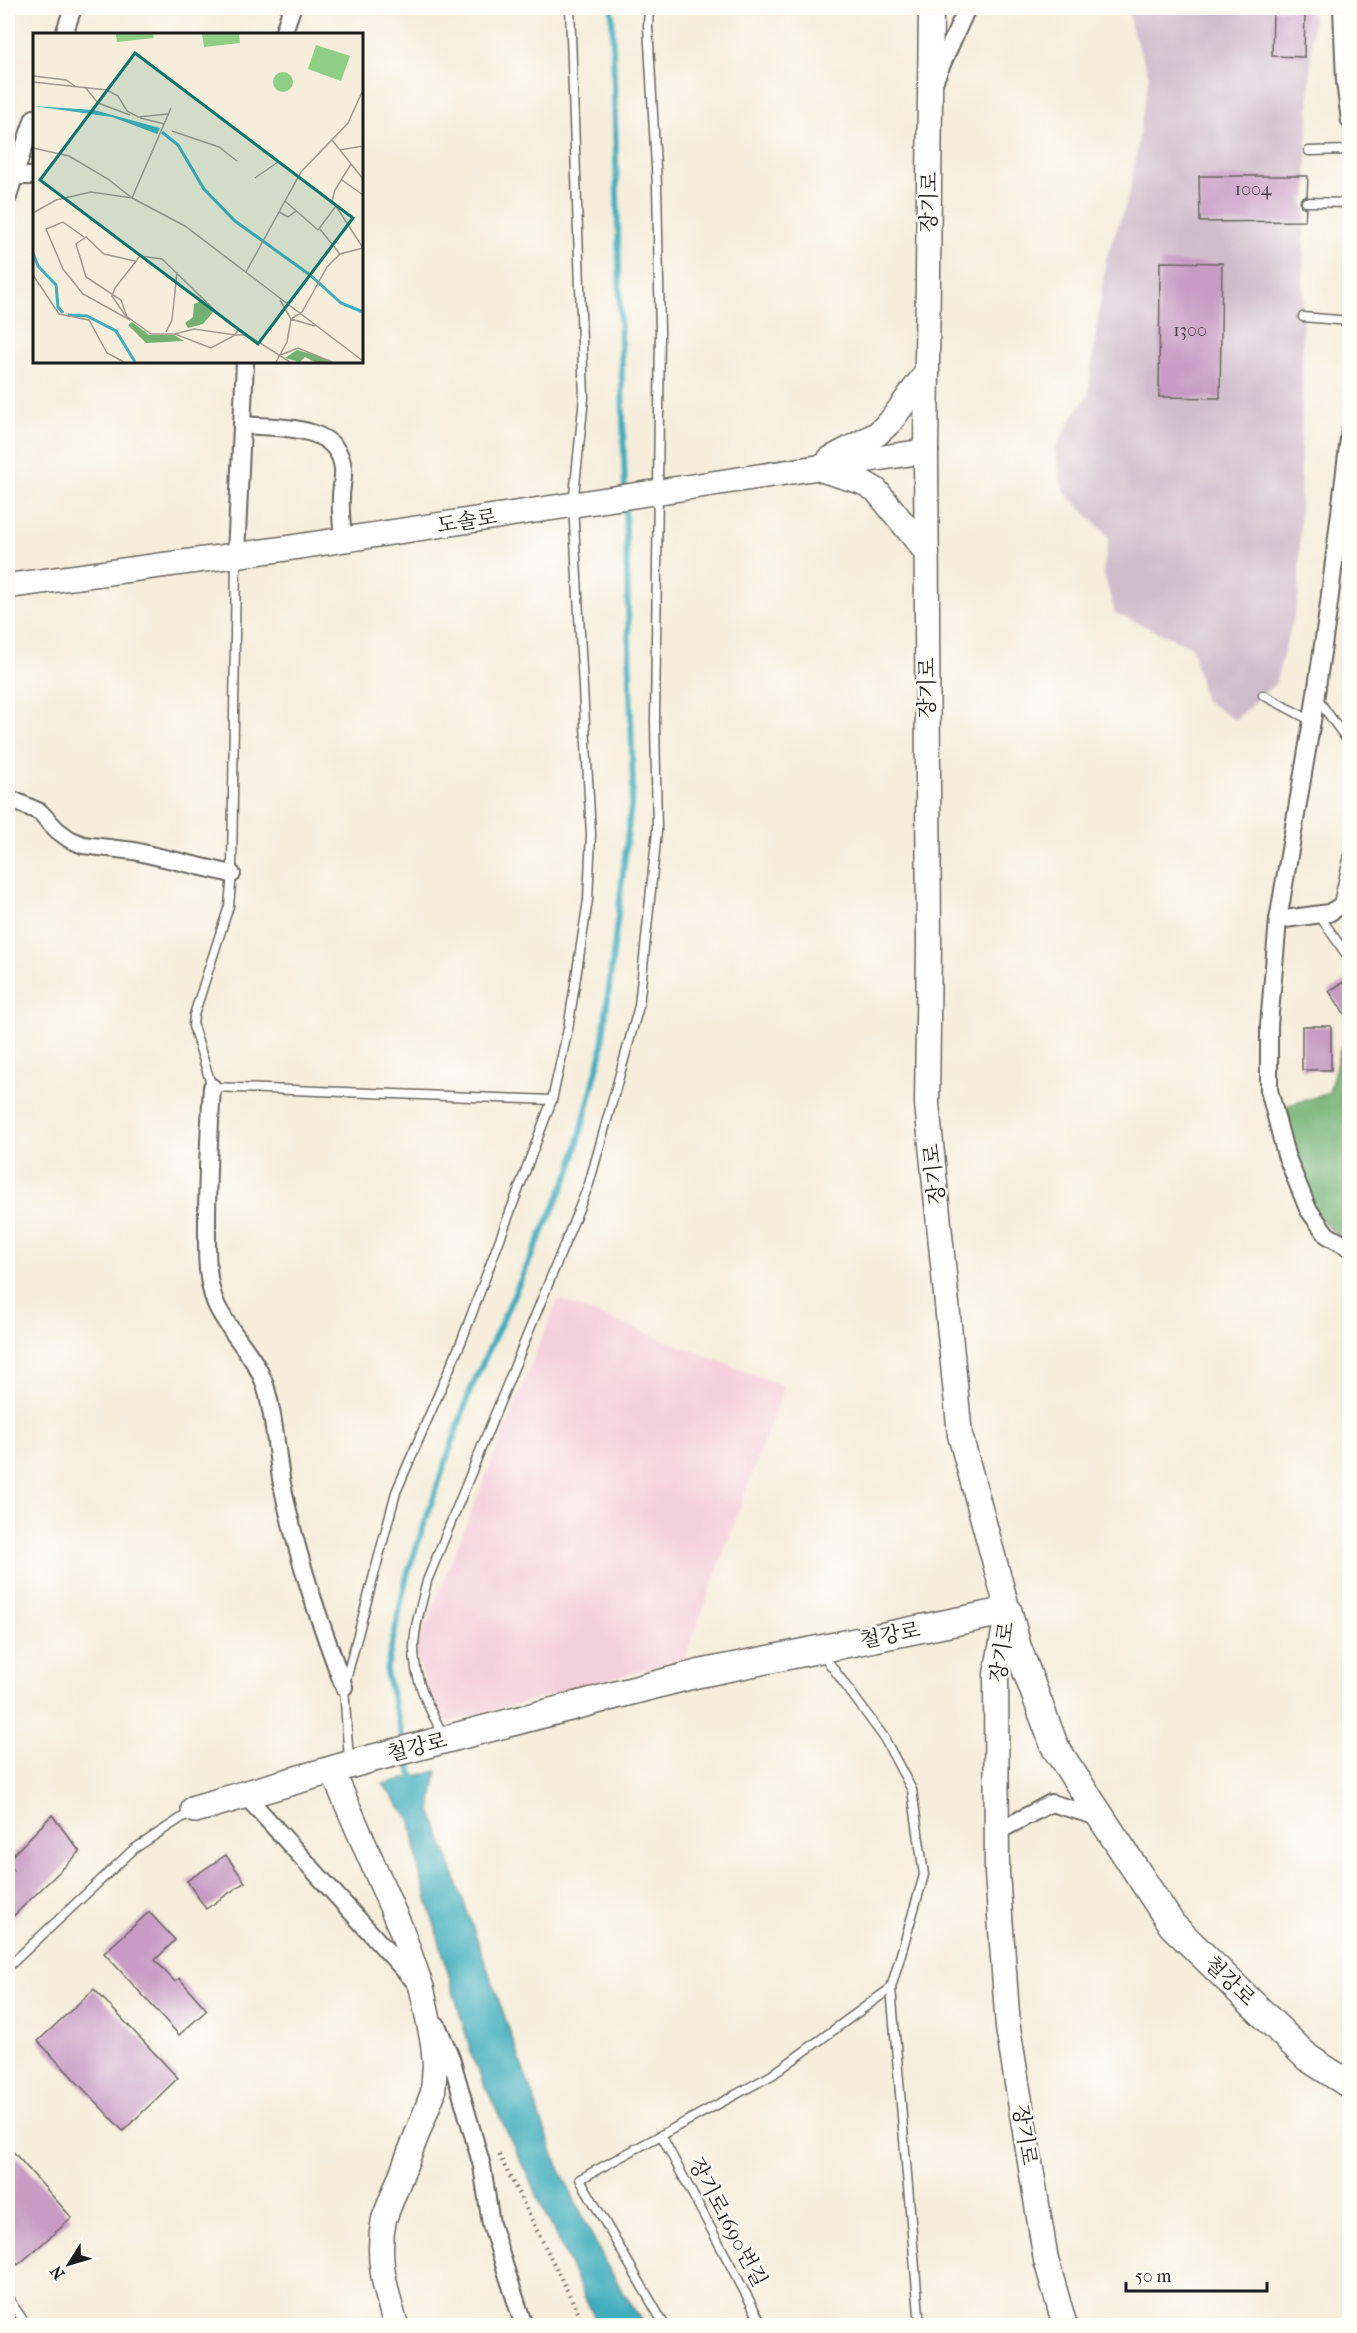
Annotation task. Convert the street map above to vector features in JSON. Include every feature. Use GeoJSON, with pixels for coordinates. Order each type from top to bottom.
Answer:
{"type":"FeatureCollection","features":[{"type":"Feature","properties":{"kind":"main road","name":"장기로"},"geometry":{"type":"LineString","coordinates":[[931,8],[926,451],[929,944],[927,1104],[960,1435],[1008,1611],[996,1674],[997,1873],[1008,2028],[1046,2260],[1065,2325]]}},
{"type":"Feature","properties":{"kind":"main road"},"geometry":{"type":"LineString","coordinates":[[815,467],[877,434],[890,422],[927,372]]}},
{"type":"Feature","properties":{"kind":"main road","name":"도솔로"},"geometry":{"type":"LineString","coordinates":[[8,586],[236,555],[926,451]]}},
{"type":"Feature","properties":{"kind":"main road"},"geometry":{"type":"LineString","coordinates":[[815,467],[862,482],[876,490],[927,553]]}},
{"type":"Feature","properties":{"kind":"main road","name":"철강로"},"geometry":{"type":"LineString","coordinates":[[195,1809],[349,1765],[697,1674],[1008,1611],[1017,1646],[1056,1747],[1172,1925],[1308,2058],[1350,2085]]}},
{"type":"Feature","properties":{"kind":"main road"},"geometry":{"type":"LineString","coordinates":[[349,1765],[422,1989],[435,2065],[433,2093],[384,2219],[381,2235],[380,2263],[396,2325]]}},
{"type":"Feature","properties":{"kind":"street"},"geometry":{"type":"LineString","coordinates":[[64,33],[74,8]]}},
{"type":"Feature","properties":{"kind":"street"},"geometry":{"type":"LineString","coordinates":[[283,33],[292,8]]}},
{"type":"Feature","properties":{"kind":"street"},"geometry":{"type":"LineString","coordinates":[[930,91],[967,8]]}},
{"type":"Feature","properties":{"kind":"street"},"geometry":{"type":"LineString","coordinates":[[1342,8],[1345,81],[1350,120]]}},
{"type":"Feature","properties":{"kind":"street"},"geometry":{"type":"LineString","coordinates":[[8,197],[33,121]]}},
{"type":"Feature","properties":{"kind":"street"},"geometry":{"type":"LineString","coordinates":[[14,176],[33,176]]}},
{"type":"Feature","properties":{"kind":"street"},"geometry":{"type":"LineString","coordinates":[[236,555],[245,363]]}},
{"type":"Feature","properties":{"kind":"street"},"geometry":{"type":"LineString","coordinates":[[242,425],[320,435],[334,445],[343,471],[340,499],[344,539]]}},
{"type":"Feature","properties":{"kind":"street"},"geometry":{"type":"LineString","coordinates":[[1350,430],[1329,611],[1278,920],[1269,1025],[1269,1089],[1286,1155],[1308,1209],[1327,1235],[1350,1248]]}},
{"type":"Feature","properties":{"kind":"street"},"geometry":{"type":"LineString","coordinates":[[8,798],[40,812],[57,830],[83,845],[134,851],[232,874]]}},
{"type":"Feature","properties":{"kind":"street"},"geometry":{"type":"LineString","coordinates":[[1278,920],[1329,913],[1343,904]]}},
{"type":"Feature","properties":{"kind":"street"},"geometry":{"type":"LineString","coordinates":[[212,1087],[207,1173],[207,1254],[210,1281],[215,1302],[231,1330],[250,1356],[264,1384],[272,1415],[282,1484],[307,1586],[344,1687]]}},
{"type":"Feature","properties":{"kind":"street"},"geometry":{"type":"LineString","coordinates":[[245,1795],[422,1989],[451,2058],[482,2166],[491,2224],[524,2325]]}},
{"type":"Feature","properties":{"kind":"street"},"geometry":{"type":"LineString","coordinates":[[997,1832],[1051,1803],[1102,1818]]}},
{"type":"Feature","properties":{"kind":"lane"},"geometry":{"type":"LineString","coordinates":[[349,1765],[344,1687],[396,1492],[462,1340],[552,1100],[568,1029],[588,900],[591,834],[581,503],[584,398],[570,8]]}},
{"type":"Feature","properties":{"kind":"lane"},"geometry":{"type":"LineString","coordinates":[[442,1741],[423,1694],[415,1660],[417,1622],[428,1581],[589,1184],[639,1006],[657,831],[653,493],[660,298],[649,8]]}},
{"type":"Feature","properties":{"kind":"lane"},"geometry":{"type":"LineString","coordinates":[[1309,151],[1350,150]]}},
{"type":"Feature","properties":{"kind":"lane"},"geometry":{"type":"LineString","coordinates":[[1306,202],[1350,203]]}},
{"type":"Feature","properties":{"kind":"lane"},"geometry":{"type":"LineString","coordinates":[[1303,317],[1350,321]]}},
{"type":"Feature","properties":{"kind":"lane"},"geometry":{"type":"LineString","coordinates":[[236,555],[232,874],[229,906],[208,973],[196,1001],[193,1026],[212,1087],[552,1100]]}},
{"type":"Feature","properties":{"kind":"lane"},"geometry":{"type":"LineString","coordinates":[[1263,695],[1312,721]]}},
{"type":"Feature","properties":{"kind":"lane"},"geometry":{"type":"LineString","coordinates":[[1316,696],[1348,738]]}},
{"type":"Feature","properties":{"kind":"lane"},"geometry":{"type":"LineString","coordinates":[[1343,904],[1350,850]]}},
{"type":"Feature","properties":{"kind":"lane"},"geometry":{"type":"LineString","coordinates":[[1318,915],[1350,960]]}},
{"type":"Feature","properties":{"kind":"lane"},"geometry":{"type":"LineString","coordinates":[[819,1649],[883,1736],[912,1790],[924,1875],[891,1988],[920,2325]]}},
{"type":"Feature","properties":{"kind":"lane"},"geometry":{"type":"LineString","coordinates":[[8,1967],[134,1849],[195,1809]]}},
{"type":"Feature","properties":{"kind":"lane"},"geometry":{"type":"LineString","coordinates":[[665,2325],[580,2179],[772,2075],[891,1988]]}},
{"type":"Feature","properties":{"kind":"lane","name":"장기로1690번길"},"geometry":{"type":"LineString","coordinates":[[661,2135],[763,2325]]}},
{"type":"Feature","properties":{"kind":"lane"},"geometry":{"type":"LineString","coordinates":[[8,2298],[27,2325]]}},
{"type":"Feature","properties":{"kind":"path"},"geometry":{"type":"LineString","coordinates":[[497,2153],[585,2325]]}},
{"type":"Feature","properties":{"kind":"shaded area"},"geometry":{"type":"Polygon","coordinates":[[[1129,8],[1313,8],[1304,240],[1299,597],[1275,684],[1235,720],[1204,700],[1192,647],[1115,613],[1103,571],[1109,537],[1063,490],[1055,449],[1075,412],[1088,396],[1106,258],[1130,192],[1149,75],[1131,27],[1129,8]]]}},
{"type":"Feature","properties":{"kind":"shaded area"},"geometry":{"type":"Polygon","coordinates":[[[558,1299],[784,1386],[685,1659],[442,1724],[414,1653],[558,1299]]]}},
{"type":"Feature","properties":{"kind":"green space"},"geometry":{"type":"Polygon","coordinates":[[[1341,1046],[1349,1048],[1349,1241],[1323,1220],[1313,1205],[1297,1171],[1280,1120],[1283,1107],[1329,1093],[1341,1046]]]}},
{"type":"Feature","properties":{"kind":"water"},"geometry":{"type":"Polygon","coordinates":[[[437,1771],[431,1810],[557,2164],[606,2264],[644,2325],[598,2325],[473,2060],[419,1870],[411,1821],[383,1784],[437,1771]]]}},
{"type":"Feature","properties":{"kind":"building"},"geometry":{"type":"Polygon","coordinates":[[[1273,9],[1305,10],[1304,57],[1272,56],[1273,9]]]}},
{"type":"Feature","properties":{"kind":"building"},"geometry":{"type":"Polygon","coordinates":[[[1199,176],[1308,176],[1307,196],[1302,197],[1300,201],[1301,206],[1306,208],[1305,221],[1200,222],[1199,176]]]}},
{"type":"Feature","properties":{"kind":"building"},"geometry":{"type":"Polygon","coordinates":[[[1160,262],[1222,263],[1220,398],[1159,397],[1160,262]]]}},
{"type":"Feature","properties":{"kind":"building"},"geometry":{"type":"Polygon","coordinates":[[[1350,978],[1350,1022],[1329,991],[1350,978]]]}},
{"type":"Feature","properties":{"kind":"building"},"geometry":{"type":"Polygon","coordinates":[[[1302,1026],[1331,1026],[1331,1070],[1302,1070],[1302,1026]]]}},
{"type":"Feature","properties":{"kind":"building"},"geometry":{"type":"Polygon","coordinates":[[[52,1815],[80,1852],[8,1921],[8,1875],[13,1870],[8,1860],[52,1815]]]}},
{"type":"Feature","properties":{"kind":"building"},"geometry":{"type":"Polygon","coordinates":[[[226,1855],[245,1882],[206,1909],[187,1881],[226,1855]]]}},
{"type":"Feature","properties":{"kind":"building"},"geometry":{"type":"Polygon","coordinates":[[[149,1912],[175,1940],[155,1960],[175,1982],[179,1978],[207,2010],[179,2035],[104,1953],[149,1912]]]}},
{"type":"Feature","properties":{"kind":"building"},"geometry":{"type":"Polygon","coordinates":[[[94,1989],[178,2078],[123,2131],[38,2041],[94,1989]]]}},
{"type":"Feature","properties":{"kind":"building"},"geometry":{"type":"Polygon","coordinates":[[[8,2146],[72,2218],[18,2265],[8,2253],[8,2146]]]}},
{"type":"Feature","properties":{"kind":"waterway"},"geometry":{"type":"LineString","coordinates":[[612,8],[625,493]]}},
{"type":"Feature","properties":{"kind":"waterway"},"geometry":{"type":"LineString","coordinates":[[404,1743],[386,1672],[407,1575],[470,1391],[571,1170],[601,1054],[633,789],[625,503]]}},
{"type":"Feature","properties":{"kind":"waterway"},"geometry":{"type":"LineString","coordinates":[[407,1755],[414,1783]]}}]}
